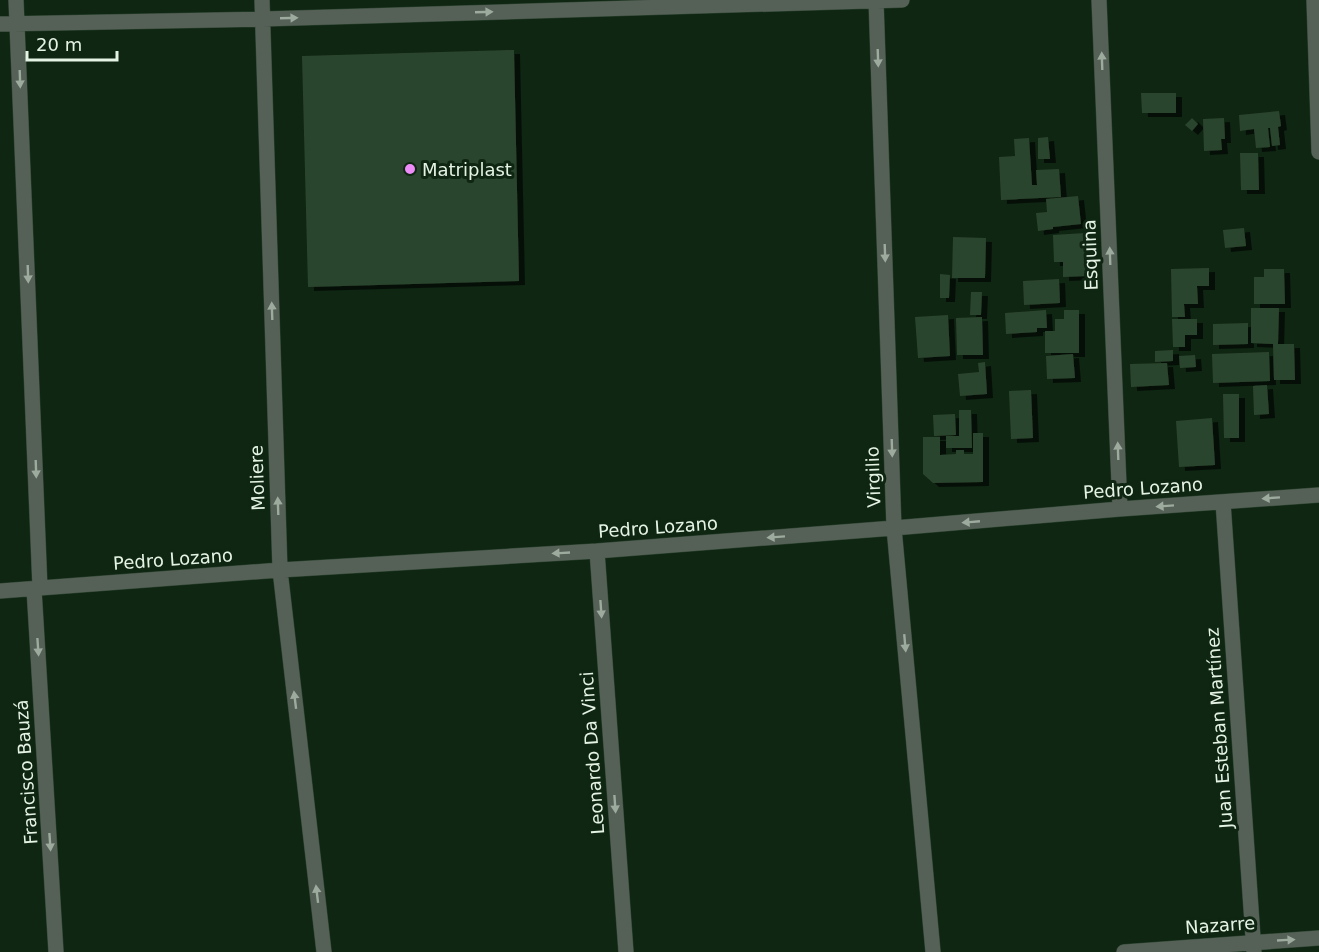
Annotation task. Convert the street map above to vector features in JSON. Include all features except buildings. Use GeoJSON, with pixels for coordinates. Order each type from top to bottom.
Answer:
{"type":"FeatureCollection","features":[{"type":"Feature","properties":{"kind":"street","name":"Francisco Bauzá"},"geometry":{"type":"LineString","coordinates":[[16,0],[37,588],[56,952]]}},
{"type":"Feature","properties":{"kind":"street","name":"Moliere"},"geometry":{"type":"LineString","coordinates":[[262,0],[280,570],[324,952]]}},
{"type":"Feature","properties":{"kind":"street","name":"Virgilio"},"geometry":{"type":"LineString","coordinates":[[876,0],[894,528],[933,952]]}},
{"type":"Feature","properties":{"kind":"street"},"geometry":{"type":"LineString","coordinates":[[0,24],[263,19],[902,0]]}},
{"type":"Feature","properties":{"kind":"street","name":"Esquina"},"geometry":{"type":"LineString","coordinates":[[1100,0],[1120,509]]}},
{"type":"Feature","properties":{"kind":"street"},"geometry":{"type":"LineString","coordinates":[[1314,0],[1319,152]]}},
{"type":"Feature","properties":{"kind":"street","name":"Pedro Lozano"},"geometry":{"type":"LineString","coordinates":[[0,591],[280,570],[597,551],[1319,495]]}},
{"type":"Feature","properties":{"kind":"street","name":"Juan Esteban Martínez"},"geometry":{"type":"LineString","coordinates":[[1223,502],[1254,947]]}},
{"type":"Feature","properties":{"kind":"street","name":"Leonardo Da Vinci"},"geometry":{"type":"LineString","coordinates":[[597,551],[626,952]]}},
{"type":"Feature","properties":{"kind":"street","name":"Nazarre"},"geometry":{"type":"LineString","coordinates":[[1125,952],[1254,947],[1319,938]]}},
{"type":"Feature","properties":{"kind":"place","name":"Matriplast"},"geometry":{"type":"Point","coordinates":[410,169]}}]}
